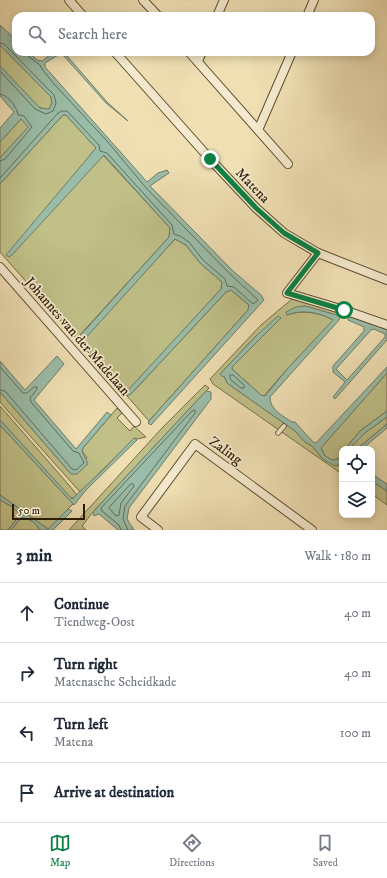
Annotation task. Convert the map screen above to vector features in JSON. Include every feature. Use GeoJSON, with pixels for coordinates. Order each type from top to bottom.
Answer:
{"type":"FeatureCollection","features":[{"type":"Feature","properties":{"kind":"street"},"geometry":{"type":"LineString","coordinates":[[69,0],[80,12]]}},
{"type":"Feature","properties":{"kind":"street"},"geometry":{"type":"LineString","coordinates":[[143,0],[154,12]]}},
{"type":"Feature","properties":{"kind":"street"},"geometry":{"type":"LineString","coordinates":[[219,12],[224,0]]}},
{"type":"Feature","properties":{"kind":"street"},"geometry":{"type":"LineString","coordinates":[[309,12],[314,0]]}},
{"type":"Feature","properties":{"kind":"street","name":"Matena"},"geometry":{"type":"LineString","coordinates":[[119,56],[210,159],[256,208],[284,233],[318,253],[387,280]]}},
{"type":"Feature","properties":{"kind":"street"},"geometry":{"type":"LineString","coordinates":[[194,56],[259,128],[288,164]]}},
{"type":"Feature","properties":{"kind":"street"},"geometry":{"type":"LineString","coordinates":[[198,61],[200,56]]}},
{"type":"Feature","properties":{"kind":"street"},"geometry":{"type":"LineString","coordinates":[[259,128],[290,56]]}},
{"type":"Feature","properties":{"kind":"street"},"geometry":{"type":"LineString","coordinates":[[318,253],[287,293],[344,310],[387,326]]}},
{"type":"Feature","properties":{"kind":"street","name":"Johannes van der Madelaan"},"geometry":{"type":"LineString","coordinates":[[0,267],[136,422]]}},
{"type":"Feature","properties":{"kind":"street","name":"Zaling"},"geometry":{"type":"LineString","coordinates":[[158,530],[141,517],[195,444],[312,530]]}},
{"type":"Feature","properties":{"kind":"lane"},"geometry":{"type":"LineString","coordinates":[[278,433],[284,426]]}},
{"type":"Feature","properties":{"kind":"green space"},"geometry":{"type":"Polygon","coordinates":[[[0,45],[51,97],[52,103],[49,109],[46,110],[37,106],[0,66],[0,45]]]}},
{"type":"Feature","properties":{"kind":"green space"},"geometry":{"type":"Polygon","coordinates":[[[63,115],[66,115],[96,148],[90,155],[103,155],[170,228],[169,237],[79,336],[83,340],[175,239],[186,245],[200,263],[222,282],[221,289],[126,394],[131,394],[226,292],[231,290],[249,305],[248,310],[149,421],[0,252],[0,184],[63,115]]]}},
{"type":"Feature","properties":{"kind":"green space"},"geometry":{"type":"Polygon","coordinates":[[[21,119],[29,127],[0,158],[0,142],[21,119]]]}},
{"type":"Feature","properties":{"kind":"green space"},"geometry":{"type":"Polygon","coordinates":[[[292,299],[313,303],[340,312],[340,316],[305,306],[287,315],[305,312],[323,315],[334,320],[289,367],[263,397],[232,369],[232,367],[260,338],[257,335],[220,374],[224,375],[227,383],[295,431],[305,442],[312,446],[324,460],[339,465],[339,472],[213,384],[210,379],[261,325],[292,299]]]}},
{"type":"Feature","properties":{"kind":"green space"},"geometry":{"type":"Polygon","coordinates":[[[387,373],[387,411],[360,431],[348,446],[339,446],[338,459],[332,460],[325,456],[321,448],[387,373]]]}},
{"type":"Feature","properties":{"kind":"green space"},"geometry":{"type":"Polygon","coordinates":[[[205,385],[209,388],[93,512],[82,526],[86,530],[69,530],[162,428],[205,385]]]}},
{"type":"Feature","properties":{"kind":"green space"},"geometry":{"type":"Polygon","coordinates":[[[0,392],[71,474],[87,458],[82,451],[83,448],[117,408],[122,413],[117,418],[130,431],[134,426],[146,437],[135,438],[80,492],[0,402],[0,392]]]}},
{"type":"Feature","properties":{"kind":"green space"},"geometry":{"type":"Polygon","coordinates":[[[0,406],[77,495],[74,498],[70,498],[0,420],[0,406]]]}},
{"type":"Feature","properties":{"kind":"green space"},"geometry":{"type":"Polygon","coordinates":[[[387,417],[387,424],[361,446],[352,446],[366,432],[387,417]]]}},
{"type":"Feature","properties":{"kind":"green space"},"geometry":{"type":"Polygon","coordinates":[[[0,425],[73,504],[48,529],[0,495],[0,425]]]}},
{"type":"Feature","properties":{"kind":"green space"},"geometry":{"type":"Polygon","coordinates":[[[375,483],[387,491],[387,505],[375,496],[375,483]]]}},
{"type":"Feature","properties":{"kind":"green space"},"geometry":{"type":"Polygon","coordinates":[[[0,500],[11,506],[19,513],[19,516],[8,530],[0,530],[0,500]]]}},
{"type":"Feature","properties":{"kind":"green space"},"geometry":{"type":"Polygon","coordinates":[[[25,517],[35,523],[40,530],[11,530],[21,518],[25,517]]]}},
{"type":"Feature","properties":{"kind":"water"},"geometry":{"type":"Polygon","coordinates":[[[0,25],[12,36],[12,56],[33,56],[37,60],[42,61],[49,56],[57,56],[45,63],[45,67],[147,182],[158,173],[167,170],[169,173],[150,186],[233,271],[261,295],[264,300],[151,425],[148,423],[149,421],[248,310],[249,305],[231,290],[226,292],[131,394],[127,396],[128,390],[221,289],[222,282],[200,263],[186,245],[175,239],[83,341],[79,337],[169,237],[170,228],[104,155],[12,255],[9,257],[6,255],[96,148],[66,115],[63,115],[0,184],[0,158],[28,127],[21,119],[0,142],[0,128],[14,112],[0,96],[0,66],[40,108],[49,109],[52,103],[51,97],[0,45],[0,25]]]}},
{"type":"Feature","properties":{"kind":"water"},"geometry":{"type":"Polygon","coordinates":[[[64,56],[68,57],[107,102],[128,121],[106,103],[64,56]]]}},
{"type":"Feature","properties":{"kind":"water"},"geometry":{"type":"Polygon","coordinates":[[[305,306],[340,316],[339,320],[270,397],[272,406],[281,415],[292,422],[295,422],[313,442],[316,443],[387,367],[387,373],[321,448],[325,456],[332,460],[339,458],[339,465],[335,466],[324,460],[312,446],[305,442],[295,431],[227,383],[224,376],[223,377],[220,374],[257,335],[278,316],[281,318],[232,367],[232,369],[261,395],[265,396],[289,367],[333,320],[310,312],[299,312],[287,315],[286,312],[296,307],[305,306]]]}},
{"type":"Feature","properties":{"kind":"water"},"geometry":{"type":"Polygon","coordinates":[[[351,316],[387,329],[387,340],[335,399],[333,397],[345,382],[333,372],[333,366],[364,331],[364,327],[348,320],[351,316]],[[374,329],[371,330],[336,369],[347,380],[385,337],[385,334],[374,329]]]}},
{"type":"Feature","properties":{"kind":"water"},"geometry":{"type":"Polygon","coordinates":[[[57,356],[64,364],[34,400],[76,449],[107,412],[111,415],[83,448],[82,451],[88,464],[77,474],[71,474],[0,392],[0,361],[25,390],[57,356]]]}},
{"type":"Feature","properties":{"kind":"water"},"geometry":{"type":"Polygon","coordinates":[[[206,391],[211,392],[211,399],[129,508],[127,519],[134,530],[118,530],[99,514],[94,516],[93,512],[206,391]]]}},
{"type":"Feature","properties":{"kind":"water"},"geometry":{"type":"Polygon","coordinates":[[[387,411],[387,417],[366,432],[352,446],[348,446],[360,431],[387,411]]]}},
{"type":"Feature","properties":{"kind":"water"},"geometry":{"type":"Polygon","coordinates":[[[0,420],[72,499],[134,438],[137,440],[86,490],[74,505],[0,425],[0,420]]]}},
{"type":"Feature","properties":{"kind":"water"},"geometry":{"type":"Polygon","coordinates":[[[387,424],[387,428],[366,446],[361,446],[387,424]]]}},
{"type":"Feature","properties":{"kind":"water"},"geometry":{"type":"Polygon","coordinates":[[[375,476],[387,484],[387,491],[375,483],[375,476]]]}},
{"type":"Feature","properties":{"kind":"water"},"geometry":{"type":"Polygon","coordinates":[[[0,495],[48,529],[68,509],[72,511],[53,530],[40,530],[32,521],[21,518],[11,530],[8,530],[19,516],[19,513],[11,506],[0,500],[0,495]]]}},
{"type":"Feature","properties":{"kind":"route"},"geometry":{"type":"LineString","coordinates":[[210,159],[256,208],[284,233],[318,253],[304,274],[287,293],[344,310]]}}]}
